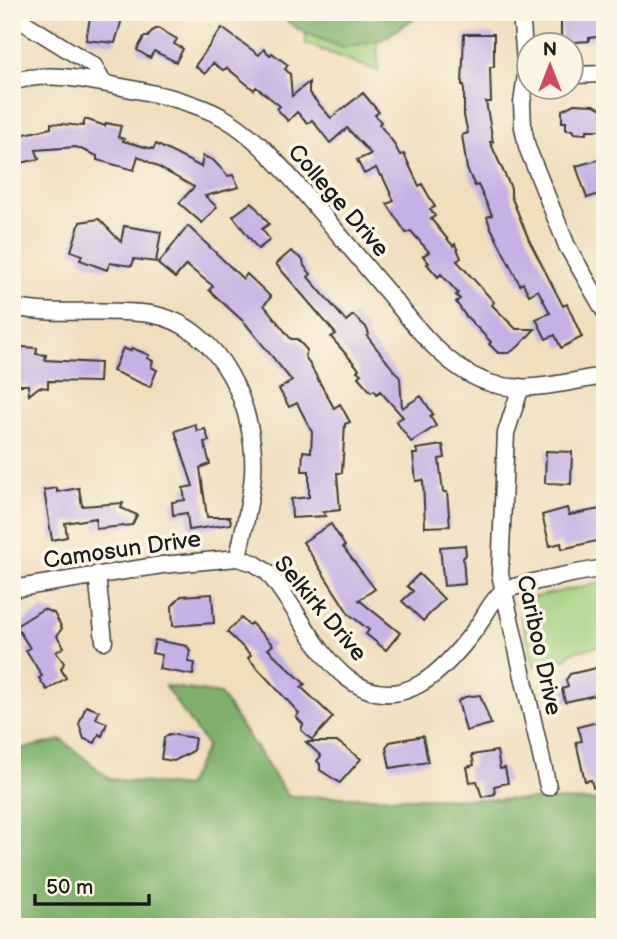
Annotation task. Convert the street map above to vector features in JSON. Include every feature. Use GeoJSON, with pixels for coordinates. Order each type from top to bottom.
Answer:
{"type":"FeatureCollection","features":[{"type":"Feature","properties":{"kind":"street"},"geometry":{"type":"LineString","coordinates":[[521,12],[523,32]]}},
{"type":"Feature","properties":{"kind":"street"},"geometry":{"type":"LineString","coordinates":[[12,15],[94,66],[103,83]]}},
{"type":"Feature","properties":{"kind":"street"},"geometry":{"type":"LineString","coordinates":[[586,75],[605,75]]}},
{"type":"Feature","properties":{"kind":"street","name":"College Drive"},"geometry":{"type":"LineString","coordinates":[[14,77],[54,76],[103,83],[191,104],[221,117],[247,134],[290,177],[417,328],[450,360],[484,382],[521,387],[605,376]]}},
{"type":"Feature","properties":{"kind":"street"},"geometry":{"type":"LineString","coordinates":[[522,102],[527,147],[567,246],[605,312]]}},
{"type":"Feature","properties":{"kind":"street","name":"Selkirk Drive"},"geometry":{"type":"LineString","coordinates":[[12,307],[52,312],[152,314],[185,326],[213,350],[236,390],[251,432],[253,476],[238,558],[254,563],[267,572],[328,658],[341,673],[359,685],[381,693],[404,692],[431,677],[464,644],[502,591]]}},
{"type":"Feature","properties":{"kind":"street","name":"Cariboo Drive"},"geometry":{"type":"LineString","coordinates":[[521,387],[506,433],[500,574],[548,787]]}},
{"type":"Feature","properties":{"kind":"street","name":"Camosun Drive"},"geometry":{"type":"LineString","coordinates":[[12,589],[97,574],[207,559],[238,558]]}},
{"type":"Feature","properties":{"kind":"street"},"geometry":{"type":"LineString","coordinates":[[502,591],[605,568]]}},
{"type":"Feature","properties":{"kind":"street"},"geometry":{"type":"LineString","coordinates":[[97,574],[104,640]]}},
{"type":"Feature","properties":{"kind":"green space"},"geometry":{"type":"Polygon","coordinates":[[[274,12],[416,12],[418,16],[383,39],[343,48],[301,31],[274,12]]]}},
{"type":"Feature","properties":{"kind":"green space"},"geometry":{"type":"Polygon","coordinates":[[[305,12],[376,12],[378,71],[306,44],[305,12]]]}},
{"type":"Feature","properties":{"kind":"green space"},"geometry":{"type":"Polygon","coordinates":[[[603,582],[605,644],[573,652],[566,659],[534,666],[521,615],[524,602],[535,597],[603,582]]]}},
{"type":"Feature","properties":{"kind":"green space"},"geometry":{"type":"Polygon","coordinates":[[[165,686],[220,694],[288,796],[605,801],[605,927],[12,927],[12,751],[62,740],[110,779],[186,787],[207,746],[165,686]]]}},
{"type":"Feature","properties":{"kind":"building"},"geometry":{"type":"Polygon","coordinates":[[[91,12],[124,12],[115,43],[86,40],[91,12]]]}},
{"type":"Feature","properties":{"kind":"building"},"geometry":{"type":"Polygon","coordinates":[[[561,12],[605,12],[605,36],[589,38],[586,41],[586,32],[561,32],[561,12]]]}},
{"type":"Feature","properties":{"kind":"building"},"geometry":{"type":"Polygon","coordinates":[[[158,28],[177,39],[174,44],[183,49],[176,62],[154,51],[150,58],[137,50],[144,37],[148,37],[158,28]]]}},
{"type":"Feature","properties":{"kind":"building"},"geometry":{"type":"Polygon","coordinates":[[[222,28],[259,55],[264,49],[288,65],[285,69],[290,74],[292,96],[309,82],[309,93],[331,118],[363,93],[379,112],[375,115],[381,122],[379,124],[400,155],[404,154],[419,186],[422,184],[435,207],[430,209],[435,216],[431,219],[453,246],[455,244],[461,258],[457,261],[494,302],[492,305],[516,329],[535,329],[518,347],[509,353],[498,353],[465,315],[456,302],[460,299],[456,295],[458,293],[441,274],[438,277],[427,264],[429,263],[423,256],[429,252],[411,231],[406,233],[387,204],[394,201],[382,175],[380,176],[376,168],[364,174],[357,160],[371,154],[347,128],[330,143],[312,120],[306,122],[297,112],[288,121],[277,109],[280,106],[256,87],[254,90],[227,68],[223,70],[213,63],[205,74],[195,66],[222,28]]]}},
{"type":"Feature","properties":{"kind":"building"},"geometry":{"type":"Polygon","coordinates":[[[464,34],[494,34],[494,67],[490,67],[491,102],[486,102],[493,142],[490,142],[511,188],[511,196],[529,240],[563,306],[567,304],[582,337],[561,348],[555,335],[546,339],[536,319],[550,313],[538,290],[529,295],[523,283],[520,285],[490,226],[487,217],[492,215],[467,169],[462,135],[468,133],[462,85],[464,34]]]}},
{"type":"Feature","properties":{"kind":"building"},"geometry":{"type":"Polygon","coordinates":[[[574,104],[594,105],[603,110],[603,130],[587,130],[587,134],[566,130],[566,122],[562,122],[562,110],[574,104]]]}},
{"type":"Feature","properties":{"kind":"building"},"geometry":{"type":"Polygon","coordinates":[[[85,119],[105,126],[106,123],[121,126],[118,137],[124,139],[123,141],[153,149],[156,144],[201,167],[203,156],[213,160],[228,176],[233,175],[239,187],[205,196],[217,207],[202,223],[179,203],[194,187],[138,156],[134,170],[97,160],[97,156],[76,147],[36,150],[39,159],[12,165],[12,137],[51,128],[51,123],[83,126],[85,119]]]}},
{"type":"Feature","properties":{"kind":"building"},"geometry":{"type":"Polygon","coordinates":[[[605,158],[605,192],[587,198],[576,166],[605,158]]]}},
{"type":"Feature","properties":{"kind":"building"},"geometry":{"type":"Polygon","coordinates":[[[252,202],[269,224],[262,229],[270,240],[258,249],[233,216],[252,202]]]}},
{"type":"Feature","properties":{"kind":"building"},"geometry":{"type":"Polygon","coordinates":[[[99,219],[121,242],[124,226],[161,232],[156,262],[134,259],[132,266],[110,263],[107,270],[80,260],[82,255],[71,251],[80,222],[99,219]]]}},
{"type":"Feature","properties":{"kind":"building"},"geometry":{"type":"Polygon","coordinates":[[[188,226],[243,279],[247,274],[271,297],[264,305],[291,339],[297,339],[307,350],[305,356],[334,408],[340,404],[350,422],[345,424],[342,473],[337,473],[340,510],[323,512],[326,516],[292,518],[291,499],[309,497],[309,471],[302,471],[303,451],[311,452],[312,432],[297,403],[289,407],[279,389],[292,381],[245,323],[209,290],[213,286],[186,265],[175,278],[158,264],[188,226]]]}},
{"type":"Feature","properties":{"kind":"building"},"geometry":{"type":"Polygon","coordinates":[[[291,251],[303,260],[304,266],[311,274],[308,277],[346,321],[353,315],[366,327],[369,334],[367,336],[400,378],[402,408],[421,396],[433,414],[430,416],[436,426],[411,442],[396,421],[403,417],[380,391],[377,394],[374,390],[371,392],[358,377],[361,374],[357,371],[359,369],[331,337],[336,334],[276,264],[291,251]]]}},
{"type":"Feature","properties":{"kind":"building"},"geometry":{"type":"Polygon","coordinates":[[[21,347],[37,348],[36,354],[46,355],[45,360],[100,363],[99,382],[48,381],[48,388],[39,387],[29,395],[28,385],[17,385],[21,347]]]}},
{"type":"Feature","properties":{"kind":"building"},"geometry":{"type":"Polygon","coordinates":[[[123,348],[130,351],[132,348],[149,355],[147,358],[153,361],[151,367],[157,370],[150,387],[113,371],[123,348]]]}},
{"type":"Feature","properties":{"kind":"building"},"geometry":{"type":"Polygon","coordinates":[[[195,424],[197,431],[205,429],[209,441],[204,442],[210,464],[200,468],[207,517],[230,517],[231,524],[189,530],[187,513],[173,515],[172,502],[185,500],[183,488],[193,486],[175,431],[195,424]]]}},
{"type":"Feature","properties":{"kind":"building"},"geometry":{"type":"Polygon","coordinates":[[[443,445],[445,458],[439,459],[443,492],[447,492],[450,526],[425,527],[423,480],[416,481],[413,454],[418,454],[416,449],[443,445]]]}},
{"type":"Feature","properties":{"kind":"building"},"geometry":{"type":"Polygon","coordinates":[[[546,451],[572,452],[571,484],[545,483],[546,451]]]}},
{"type":"Feature","properties":{"kind":"building"},"geometry":{"type":"Polygon","coordinates":[[[57,488],[57,492],[79,488],[82,506],[123,503],[121,508],[137,515],[132,525],[96,529],[96,518],[65,523],[67,537],[52,540],[44,490],[57,488]]]}},
{"type":"Feature","properties":{"kind":"building"},"geometry":{"type":"Polygon","coordinates":[[[567,508],[569,515],[605,508],[605,539],[562,549],[561,543],[550,546],[542,515],[567,508]]]}},
{"type":"Feature","properties":{"kind":"building"},"geometry":{"type":"Polygon","coordinates":[[[331,524],[345,546],[343,547],[375,589],[359,600],[400,633],[386,650],[366,634],[369,630],[349,614],[303,542],[331,524]]]}},
{"type":"Feature","properties":{"kind":"building"},"geometry":{"type":"Polygon","coordinates":[[[465,545],[465,584],[444,586],[440,547],[465,545]]]}},
{"type":"Feature","properties":{"kind":"building"},"geometry":{"type":"Polygon","coordinates":[[[419,574],[444,599],[423,621],[402,601],[413,591],[407,586],[419,574]]]}},
{"type":"Feature","properties":{"kind":"building"},"geometry":{"type":"Polygon","coordinates":[[[212,594],[214,623],[173,626],[172,606],[181,596],[212,594]]]}},
{"type":"Feature","properties":{"kind":"building"},"geometry":{"type":"Polygon","coordinates":[[[43,609],[54,613],[62,628],[57,636],[64,647],[56,652],[64,663],[61,669],[66,678],[47,690],[26,650],[30,648],[16,626],[43,609]]]}},
{"type":"Feature","properties":{"kind":"building"},"geometry":{"type":"Polygon","coordinates":[[[241,618],[249,625],[251,623],[273,645],[268,649],[305,684],[301,687],[333,717],[312,740],[301,730],[303,724],[296,717],[299,713],[248,658],[251,655],[227,632],[241,618]]]}},
{"type":"Feature","properties":{"kind":"building"},"geometry":{"type":"Polygon","coordinates":[[[155,640],[187,646],[190,651],[188,662],[195,663],[193,675],[159,669],[162,655],[152,653],[155,640]]]}},
{"type":"Feature","properties":{"kind":"building"},"geometry":{"type":"Polygon","coordinates":[[[601,667],[605,683],[599,684],[600,694],[565,702],[562,689],[568,687],[566,680],[570,674],[601,667]]]}},
{"type":"Feature","properties":{"kind":"building"},"geometry":{"type":"Polygon","coordinates":[[[480,695],[491,724],[466,731],[458,701],[480,695]]]}},
{"type":"Feature","properties":{"kind":"building"},"geometry":{"type":"Polygon","coordinates":[[[86,706],[99,711],[96,719],[107,723],[102,736],[99,734],[95,743],[84,739],[79,724],[86,706]]]}},
{"type":"Feature","properties":{"kind":"building"},"geometry":{"type":"Polygon","coordinates":[[[605,720],[605,788],[598,790],[593,787],[591,780],[585,781],[576,742],[582,741],[578,727],[605,720]]]}},
{"type":"Feature","properties":{"kind":"building"},"geometry":{"type":"Polygon","coordinates":[[[169,734],[195,738],[193,751],[174,761],[161,759],[164,738],[169,734]]]}},
{"type":"Feature","properties":{"kind":"building"},"geometry":{"type":"Polygon","coordinates":[[[423,736],[428,762],[390,768],[386,747],[390,742],[423,736]]]}},
{"type":"Feature","properties":{"kind":"building"},"geometry":{"type":"Polygon","coordinates":[[[306,742],[338,742],[361,759],[340,783],[320,770],[317,761],[321,756],[306,742]]]}},
{"type":"Feature","properties":{"kind":"building"},"geometry":{"type":"Polygon","coordinates":[[[497,751],[500,769],[505,768],[508,783],[494,786],[495,794],[482,797],[477,781],[470,782],[467,767],[474,765],[472,755],[497,751]]]}}]}
